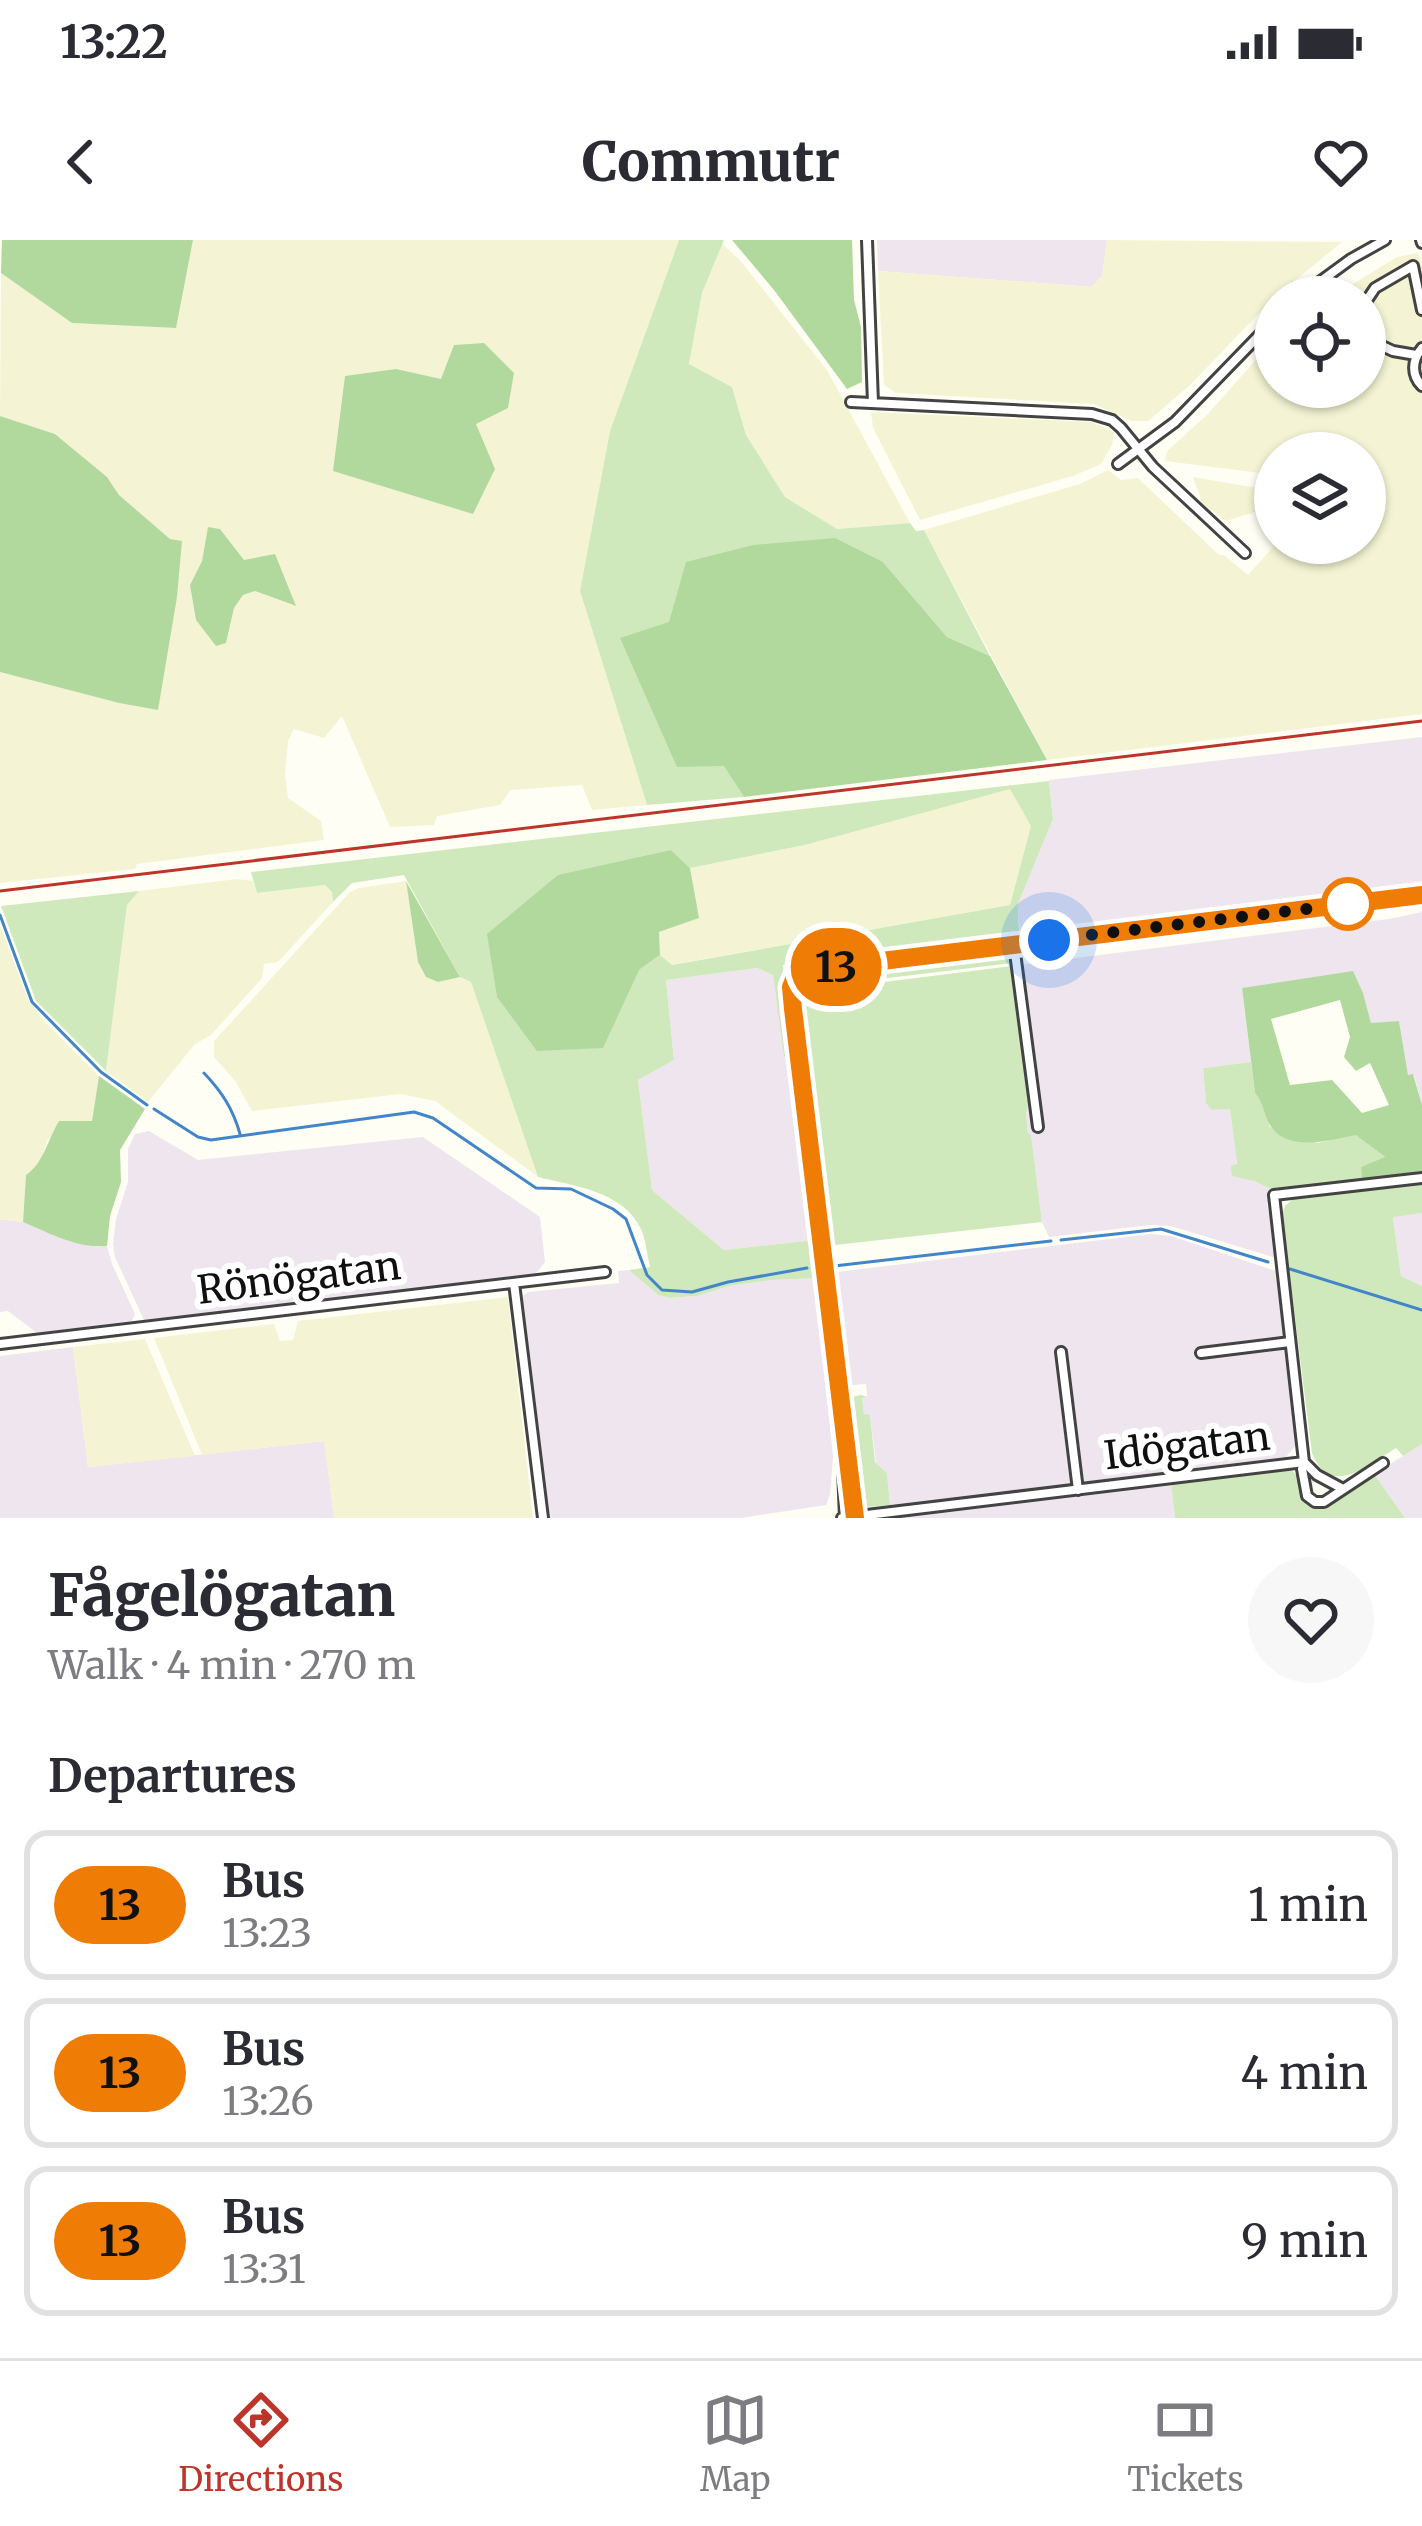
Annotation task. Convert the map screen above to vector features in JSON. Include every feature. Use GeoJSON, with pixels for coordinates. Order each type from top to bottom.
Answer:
{"type":"FeatureCollection","features":[{"type":"Feature","properties":{"kind":"street"},"geometry":{"type":"LineString","coordinates":[[867,240],[873,403]]}},
{"type":"Feature","properties":{"kind":"street"},"geometry":{"type":"LineString","coordinates":[[1325,276],[1384,240]]}},
{"type":"Feature","properties":{"kind":"street"},"geometry":{"type":"LineString","coordinates":[[1386,282],[1413,266],[1422,310]]}},
{"type":"Feature","properties":{"kind":"street"},"geometry":{"type":"LineString","coordinates":[[1118,464],[1195,404],[1254,341]]}},
{"type":"Feature","properties":{"kind":"street"},"geometry":{"type":"LineString","coordinates":[[1386,347],[1419,351],[1415,379],[1422,386]]}},
{"type":"Feature","properties":{"kind":"street"},"geometry":{"type":"LineString","coordinates":[[850,402],[1092,414],[1112,420],[1153,467],[1245,553]]}},
{"type":"Feature","properties":{"kind":"street"},"geometry":{"type":"LineString","coordinates":[[855,1517],[791,992],[796,975],[1422,895]]}},
{"type":"Feature","properties":{"kind":"street"},"geometry":{"type":"LineString","coordinates":[[1015,945],[1038,1127]]}},
{"type":"Feature","properties":{"kind":"street"},"geometry":{"type":"LineString","coordinates":[[1383,1463],[1324,1502],[1311,1500],[1306,1492],[1274,1196],[1422,1178]]}},
{"type":"Feature","properties":{"kind":"street","name":"Rönögatan"},"geometry":{"type":"LineString","coordinates":[[0,1344],[605,1272]]}},
{"type":"Feature","properties":{"kind":"street"},"geometry":{"type":"LineString","coordinates":[[514,1283],[543,1518]]}},
{"type":"Feature","properties":{"kind":"street"},"geometry":{"type":"LineString","coordinates":[[1201,1353],[1290,1342]]}},
{"type":"Feature","properties":{"kind":"street","name":"Idögatan"},"geometry":{"type":"LineString","coordinates":[[1061,1352],[1078,1490]]}},
{"type":"Feature","properties":{"kind":"street"},"geometry":{"type":"LineString","coordinates":[[842,1425],[844,1518]]}},
{"type":"Feature","properties":{"kind":"street"},"geometry":{"type":"LineString","coordinates":[[1304,1462],[1343,1489]]}},
{"type":"Feature","properties":{"kind":"street","name":"Idögatan"},"geometry":{"type":"LineString","coordinates":[[844,1518],[1304,1462]]}},
{"type":"Feature","properties":{"kind":"shaded area"},"geometry":{"type":"Polygon","coordinates":[[[877,240],[1107,240],[1102,276],[1092,287],[878,271],[877,240]]]}},
{"type":"Feature","properties":{"kind":"shaded area"},"geometry":{"type":"Polygon","coordinates":[[[1422,737],[1422,888],[1020,937],[1018,904],[1053,819],[1049,780],[1422,737]]]}},
{"type":"Feature","properties":{"kind":"shaded area"},"geometry":{"type":"Polygon","coordinates":[[[1422,912],[1422,1105],[1414,1075],[1408,1076],[1399,1021],[1371,1024],[1363,993],[1242,989],[1251,1062],[1203,1068],[1206,1102],[1213,1110],[1230,1108],[1237,1165],[1273,1190],[1267,1204],[1276,1258],[1171,1226],[1049,1237],[1042,1222],[1028,1134],[1030,1099],[1012,966],[1422,912]]]}},
{"type":"Feature","properties":{"kind":"shaded area"},"geometry":{"type":"Polygon","coordinates":[[[757,968],[773,975],[784,1055],[792,1045],[815,1240],[724,1250],[652,1190],[638,1080],[674,1060],[666,980],[757,968]]]}},
{"type":"Feature","properties":{"kind":"shaded area"},"geometry":{"type":"Polygon","coordinates":[[[149,1131],[198,1160],[423,1137],[540,1217],[545,1262],[534,1276],[144,1320],[113,1244],[128,1182],[128,1149],[135,1134],[149,1131]]]}},
{"type":"Feature","properties":{"kind":"shaded area"},"geometry":{"type":"Polygon","coordinates":[[[1422,1213],[1422,1286],[1401,1276],[1393,1216],[1422,1213]]]}},
{"type":"Feature","properties":{"kind":"shaded area"},"geometry":{"type":"Polygon","coordinates":[[[0,1219],[23,1222],[68,1241],[107,1246],[135,1314],[132,1321],[37,1333],[8,1311],[0,1312],[0,1219]]]}},
{"type":"Feature","properties":{"kind":"shaded area"},"geometry":{"type":"Polygon","coordinates":[[[1151,1234],[1171,1236],[1276,1271],[1297,1444],[1286,1457],[890,1505],[887,1473],[876,1463],[870,1415],[864,1415],[866,1384],[852,1385],[842,1379],[829,1273],[1151,1234]]]}},
{"type":"Feature","properties":{"kind":"shaded area"},"geometry":{"type":"Polygon","coordinates":[[[629,1270],[658,1295],[670,1298],[772,1280],[819,1278],[816,1294],[833,1456],[826,1505],[741,1518],[549,1518],[523,1296],[619,1283],[618,1271],[629,1270]]]}},
{"type":"Feature","properties":{"kind":"shaded area"},"geometry":{"type":"Polygon","coordinates":[[[73,1347],[88,1467],[325,1441],[334,1518],[0,1518],[0,1356],[73,1347]]]}},
{"type":"Feature","properties":{"kind":"shaded area"},"geometry":{"type":"Polygon","coordinates":[[[1422,1444],[1422,1518],[1405,1518],[1374,1474],[1422,1444]]]}},
{"type":"Feature","properties":{"kind":"shaded area"},"geometry":{"type":"Polygon","coordinates":[[[1171,1484],[1175,1518],[886,1518],[1171,1484]]]}},
{"type":"Feature","properties":{"kind":"green space"},"geometry":{"type":"Polygon","coordinates":[[[2,240],[193,240],[176,328],[72,323],[1,273],[2,240]]]}},
{"type":"Feature","properties":{"kind":"green space"},"geometry":{"type":"Polygon","coordinates":[[[193,240],[679,240],[610,431],[580,591],[647,805],[592,810],[582,785],[511,790],[500,805],[437,816],[434,825],[390,827],[342,716],[324,738],[294,729],[288,741],[288,798],[321,821],[324,840],[137,864],[135,869],[0,883],[0,672],[158,710],[182,541],[170,539],[55,434],[0,416],[1,273],[72,323],[175,328],[193,240]],[[208,528],[202,561],[190,585],[226,643],[234,608],[243,595],[255,591],[294,606],[244,560],[220,529],[208,528]]]}},
{"type":"Feature","properties":{"kind":"green space"},"geometry":{"type":"Polygon","coordinates":[[[679,240],[724,240],[702,293],[689,364],[732,387],[746,435],[785,497],[837,529],[910,523],[916,531],[924,530],[990,656],[947,637],[883,562],[621,638],[724,765],[744,797],[647,805],[580,591],[610,431],[679,240]]]}},
{"type":"Feature","properties":{"kind":"green space"},"geometry":{"type":"Polygon","coordinates":[[[732,240],[852,240],[862,382],[847,389],[732,240]]]}},
{"type":"Feature","properties":{"kind":"green space"},"geometry":{"type":"Polygon","coordinates":[[[1107,240],[1342,242],[1301,276],[1254,276],[1254,319],[1148,421],[1132,421],[1093,404],[896,393],[884,385],[878,271],[1091,287],[1102,276],[1107,240]]]}},
{"type":"Feature","properties":{"kind":"green space"},"geometry":{"type":"Polygon","coordinates":[[[722,244],[827,370],[910,523],[837,529],[785,497],[746,435],[732,387],[689,364],[702,293],[722,244]]]}},
{"type":"Feature","properties":{"kind":"green space"},"geometry":{"type":"Polygon","coordinates":[[[1418,253],[1422,262],[1422,714],[1047,760],[924,530],[1080,484],[1108,470],[1121,480],[1138,478],[1219,555],[1248,575],[1258,564],[1386,564],[1386,432],[1254,432],[1254,472],[1165,461],[1167,451],[1254,362],[1254,408],[1386,408],[1386,276],[1366,276],[1397,257],[1418,253]]]}},
{"type":"Feature","properties":{"kind":"green space"},"geometry":{"type":"Polygon","coordinates":[[[484,343],[514,373],[508,408],[476,424],[495,469],[473,514],[333,471],[345,376],[396,369],[441,379],[454,345],[484,343]]]}},
{"type":"Feature","properties":{"kind":"green space"},"geometry":{"type":"Polygon","coordinates":[[[871,412],[1091,422],[1114,432],[1101,464],[920,520],[873,428],[871,412]]]}},
{"type":"Feature","properties":{"kind":"green space"},"geometry":{"type":"Polygon","coordinates":[[[0,416],[55,434],[170,539],[182,541],[158,710],[0,672],[0,416]]]}},
{"type":"Feature","properties":{"kind":"green space"},"geometry":{"type":"Polygon","coordinates":[[[1193,477],[1254,487],[1254,512],[1226,521],[1202,503],[1193,477]]]}},
{"type":"Feature","properties":{"kind":"green space"},"geometry":{"type":"Polygon","coordinates":[[[208,527],[220,529],[244,560],[275,554],[296,606],[255,591],[243,595],[234,608],[226,643],[216,646],[196,620],[190,585],[202,561],[208,527]]]}},
{"type":"Feature","properties":{"kind":"green space"},"geometry":{"type":"Polygon","coordinates":[[[835,538],[883,562],[947,637],[990,656],[1047,760],[744,797],[724,766],[677,767],[620,638],[669,622],[686,562],[753,545],[835,538]]]}},
{"type":"Feature","properties":{"kind":"green space"},"geometry":{"type":"Polygon","coordinates":[[[1049,781],[1053,819],[1018,904],[1019,936],[783,965],[792,1045],[784,1057],[773,975],[757,968],[666,980],[674,1060],[638,1080],[652,1190],[724,1250],[815,1240],[819,1278],[772,1280],[670,1298],[658,1295],[629,1270],[650,1267],[633,1216],[596,1192],[538,1177],[471,982],[460,977],[404,875],[352,883],[333,902],[325,885],[257,893],[251,872],[1049,781]],[[1010,789],[805,845],[690,868],[671,850],[639,970],[660,955],[672,965],[1010,905],[1031,826],[1010,789]]]}},
{"type":"Feature","properties":{"kind":"green space"},"geometry":{"type":"Polygon","coordinates":[[[1010,788],[1032,826],[1010,905],[671,965],[660,955],[659,932],[698,918],[690,868],[805,845],[1010,788]]]}},
{"type":"Feature","properties":{"kind":"green space"},"geometry":{"type":"Polygon","coordinates":[[[671,850],[690,868],[699,918],[659,932],[660,955],[639,970],[603,1048],[537,1051],[497,997],[487,934],[558,875],[671,850]]]}},
{"type":"Feature","properties":{"kind":"green space"},"geometry":{"type":"Polygon","coordinates":[[[253,881],[257,893],[325,885],[333,902],[278,962],[264,964],[262,978],[211,1035],[195,1044],[148,1102],[106,1071],[127,905],[139,891],[253,881]]]}},
{"type":"Feature","properties":{"kind":"green space"},"geometry":{"type":"Polygon","coordinates":[[[406,881],[418,962],[426,977],[438,982],[460,977],[471,982],[538,1177],[435,1101],[401,1094],[252,1111],[214,1057],[214,1041],[350,892],[406,881]]]}},
{"type":"Feature","properties":{"kind":"green space"},"geometry":{"type":"Polygon","coordinates":[[[406,881],[460,977],[438,982],[426,977],[418,962],[406,881]]]}},
{"type":"Feature","properties":{"kind":"green space"},"geometry":{"type":"Polygon","coordinates":[[[139,891],[127,905],[106,1071],[36,1001],[1,906],[139,891]]]}},
{"type":"Feature","properties":{"kind":"green space"},"geometry":{"type":"Polygon","coordinates":[[[0,925],[28,999],[99,1076],[92,1122],[48,1139],[39,1165],[26,1175],[23,1222],[0,1219],[0,925]]]}},
{"type":"Feature","properties":{"kind":"green space"},"geometry":{"type":"Polygon","coordinates":[[[996,953],[1012,963],[797,989],[809,977],[996,953]]]}},
{"type":"Feature","properties":{"kind":"green space"},"geometry":{"type":"Polygon","coordinates":[[[1012,966],[1042,1222],[826,1246],[820,1196],[825,1192],[817,1168],[796,993],[1012,966]]]}},
{"type":"Feature","properties":{"kind":"green space"},"geometry":{"type":"Polygon","coordinates":[[[1353,971],[1371,1023],[1399,1021],[1408,1075],[1413,1074],[1422,1105],[1422,1171],[1362,1179],[1361,1167],[1385,1157],[1356,1135],[1300,1142],[1272,1128],[1255,1093],[1242,988],[1353,971]],[[1340,1000],[1271,1019],[1290,1085],[1332,1080],[1362,1113],[1389,1105],[1370,1063],[1356,1071],[1344,1057],[1350,1037],[1340,1000]]]}},
{"type":"Feature","properties":{"kind":"green space"},"geometry":{"type":"Polygon","coordinates":[[[1251,1062],[1255,1093],[1263,1102],[1270,1127],[1318,1143],[1356,1134],[1386,1158],[1361,1167],[1362,1179],[1273,1190],[1232,1176],[1231,1166],[1237,1164],[1230,1109],[1212,1110],[1206,1103],[1203,1068],[1251,1062]]]}},
{"type":"Feature","properties":{"kind":"green space"},"geometry":{"type":"Polygon","coordinates":[[[99,1076],[145,1109],[120,1150],[121,1182],[107,1246],[64,1239],[23,1222],[26,1175],[41,1158],[59,1121],[92,1121],[99,1076]]]}},
{"type":"Feature","properties":{"kind":"green space"},"geometry":{"type":"Polygon","coordinates":[[[1422,1181],[1422,1213],[1393,1217],[1401,1276],[1422,1286],[1422,1444],[1403,1456],[1396,1448],[1351,1474],[1329,1474],[1312,1453],[1282,1214],[1295,1197],[1422,1181]]]}},
{"type":"Feature","properties":{"kind":"green space"},"geometry":{"type":"Polygon","coordinates":[[[508,1297],[533,1518],[334,1518],[324,1441],[202,1455],[154,1338],[274,1324],[280,1341],[293,1340],[298,1321],[508,1297]]]}},
{"type":"Feature","properties":{"kind":"green space"},"geometry":{"type":"Polygon","coordinates":[[[145,1339],[195,1456],[88,1467],[73,1347],[145,1339]]]}},
{"type":"Feature","properties":{"kind":"green space"},"geometry":{"type":"Polygon","coordinates":[[[851,1397],[868,1397],[862,1398],[864,1414],[870,1415],[875,1462],[887,1473],[890,1505],[861,1505],[845,1408],[851,1397]]]}},
{"type":"Feature","properties":{"kind":"green space"},"geometry":{"type":"Polygon","coordinates":[[[1291,1470],[1306,1500],[1317,1507],[1327,1506],[1374,1474],[1405,1518],[1175,1518],[1171,1484],[1291,1470]]]}},
{"type":"Feature","properties":{"kind":"waterway"},"geometry":{"type":"LineString","coordinates":[[0,915],[32,1002],[101,1072],[147,1105]]}},
{"type":"Feature","properties":{"kind":"waterway"},"geometry":{"type":"LineString","coordinates":[[204,1073],[226,1101],[240,1134]]}},
{"type":"Feature","properties":{"kind":"waterway"},"geometry":{"type":"LineString","coordinates":[[154,1109],[211,1140],[414,1112],[433,1118],[536,1188],[571,1189],[613,1209],[626,1219],[647,1275],[662,1290],[692,1292],[807,1268]]}},
{"type":"Feature","properties":{"kind":"waterway"},"geometry":{"type":"LineString","coordinates":[[1061,1240],[1161,1229],[1268,1262]]}},
{"type":"Feature","properties":{"kind":"waterway"},"geometry":{"type":"LineString","coordinates":[[834,1266],[1051,1241]]}},
{"type":"Feature","properties":{"kind":"waterway"},"geometry":{"type":"LineString","coordinates":[[1290,1269],[1422,1310]]}},
{"type":"Feature","properties":{"kind":"railway"},"geometry":{"type":"LineString","coordinates":[[0,891],[1422,721]]}},
{"type":"Feature","properties":{"kind":"bus line","name":"13"},"geometry":{"type":"LineString","coordinates":[[855,1518],[793,1009],[791,987],[796,975],[1422,895]]}},
{"type":"Feature","properties":{"kind":"route"},"geometry":{"type":"LineString","coordinates":[[1049,940],[1348,904]]}}]}
